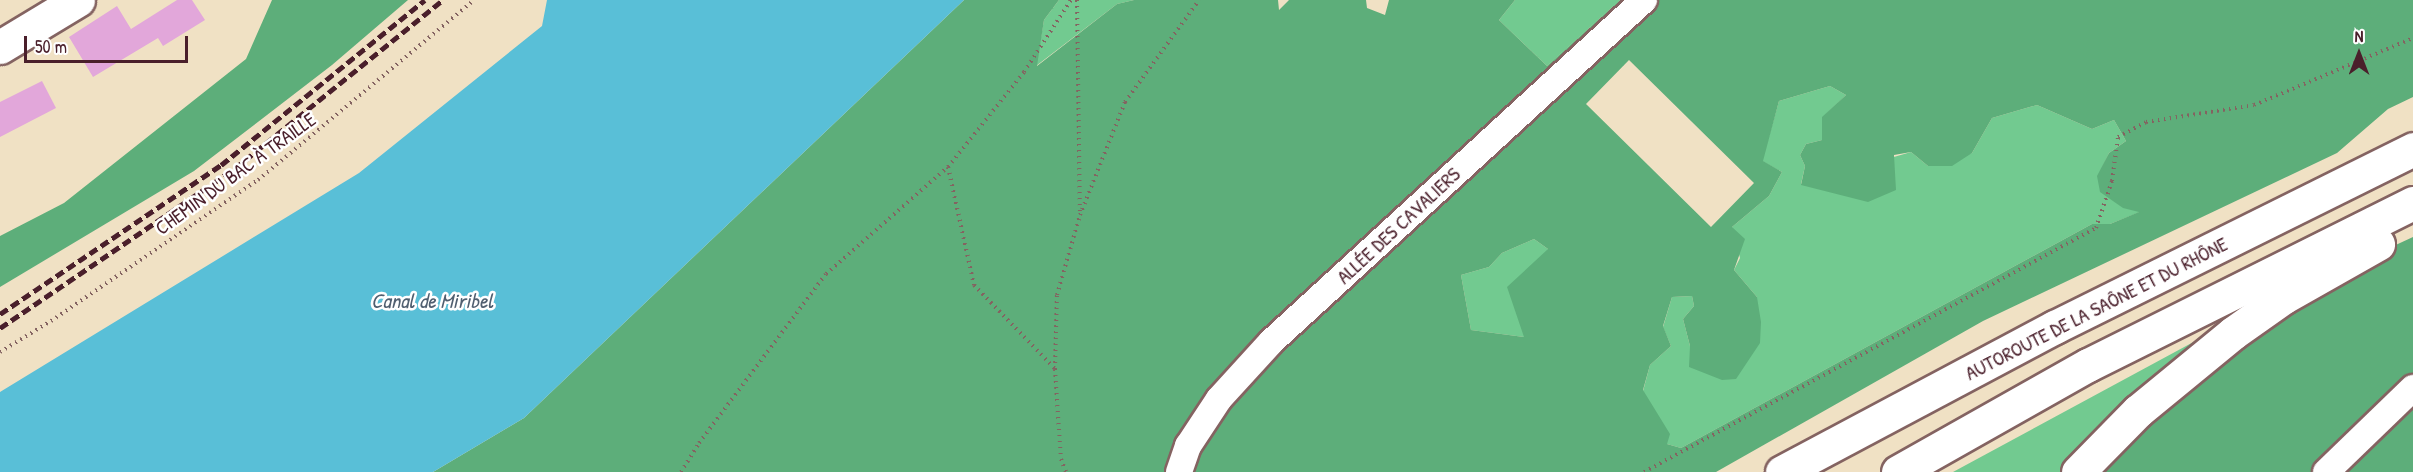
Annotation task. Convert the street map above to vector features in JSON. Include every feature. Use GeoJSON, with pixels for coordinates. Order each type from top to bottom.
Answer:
{"type":"FeatureCollection","features":[{"type":"Feature","properties":{"kind":"main road"},"geometry":{"type":"LineString","coordinates":[[0,48],[78,0]]}},
{"type":"Feature","properties":{"kind":"main road","name":"AUTOROUTE DE LA SAÔNE ET DU RHÔNE"},"geometry":{"type":"LineString","coordinates":[[1782,472],[2055,327],[2413,149]]}},
{"type":"Feature","properties":{"kind":"main road"},"geometry":{"type":"LineString","coordinates":[[1898,472],[2088,365],[2413,203]]}},
{"type":"Feature","properties":{"kind":"main road"},"geometry":{"type":"LineString","coordinates":[[2078,472],[2138,411],[2233,333],[2284,297],[2413,227]]}},
{"type":"Feature","properties":{"kind":"street","name":"ALLÉE DES CAVALIERS"},"geometry":{"type":"LineString","coordinates":[[1179,472],[1188,446],[1219,399],[1271,342],[1644,0]]}},
{"type":"Feature","properties":{"kind":"street"},"geometry":{"type":"LineString","coordinates":[[2326,472],[2413,388]]}},
{"type":"Feature","properties":{"kind":"path","name":"CHEMIN DU BAC À TRAILLE"},"geometry":{"type":"LineString","coordinates":[[0,352],[51,321],[258,180],[474,0]]}},
{"type":"Feature","properties":{"kind":"path"},"geometry":{"type":"LineString","coordinates":[[681,472],[699,442],[826,274],[948,167],[1024,72],[1071,0]]}},
{"type":"Feature","properties":{"kind":"path"},"geometry":{"type":"LineString","coordinates":[[1077,0],[1080,215]]}},
{"type":"Feature","properties":{"kind":"path"},"geometry":{"type":"LineString","coordinates":[[1066,472],[1061,459],[1055,369],[1057,295],[1080,215],[1125,102],[1199,0]]}},
{"type":"Feature","properties":{"kind":"path"},"geometry":{"type":"LineString","coordinates":[[1644,472],[2096,228],[2112,181],[2118,137],[2146,122],[2254,105],[2413,39]]}},
{"type":"Feature","properties":{"kind":"path"},"geometry":{"type":"LineString","coordinates":[[948,167],[974,285],[1055,369]]}},
{"type":"Feature","properties":{"kind":"green space"},"geometry":{"type":"Polygon","coordinates":[[[272,0],[408,0],[332,65],[194,171],[0,287],[0,236],[64,203],[246,59],[272,0]]]}},
{"type":"Feature","properties":{"kind":"green space"},"geometry":{"type":"Polygon","coordinates":[[[964,0],[1059,0],[1044,20],[1037,66],[1117,4],[1134,0],[1278,0],[1279,10],[1289,0],[1366,0],[1367,8],[1385,15],[1389,0],[1515,0],[1499,20],[1547,66],[1620,0],[2413,0],[2413,97],[2388,109],[2337,153],[1983,321],[1716,472],[433,472],[524,418],[964,0]],[[1629,60],[1586,104],[1711,227],[1754,183],[1629,60]],[[1830,86],[1779,101],[1763,161],[1782,172],[1769,196],[1732,227],[1745,239],[1734,270],[1757,297],[1761,322],[1760,343],[1736,379],[1722,380],[1689,367],[1690,346],[1683,319],[1694,306],[1692,296],[1672,297],[1663,326],[1671,346],[1650,365],[1643,390],[1670,434],[1667,444],[1681,448],[2092,224],[2110,224],[2139,212],[2123,208],[2100,192],[2097,176],[2109,153],[2126,141],[2114,120],[2092,129],[2037,105],[1992,118],[1972,153],[1952,166],[1928,166],[1911,152],[1894,155],[1896,190],[1868,202],[1801,185],[1805,166],[1800,155],[1806,144],[1822,140],[1822,117],[1846,95],[1830,86]],[[1534,239],[1502,253],[1489,267],[1461,275],[1471,330],[1524,337],[1507,287],[1548,249],[1534,239]]]}},
{"type":"Feature","properties":{"kind":"green space"},"geometry":{"type":"Polygon","coordinates":[[[1059,0],[1134,0],[1117,4],[1036,66],[1044,20],[1059,0]]]}},
{"type":"Feature","properties":{"kind":"green space"},"geometry":{"type":"Polygon","coordinates":[[[1515,0],[1620,0],[1547,66],[1499,20],[1515,0]]]}},
{"type":"Feature","properties":{"kind":"green space"},"geometry":{"type":"Polygon","coordinates":[[[1830,86],[1846,95],[1823,117],[1822,140],[1806,144],[1800,155],[1805,166],[1801,184],[1911,152],[1928,166],[1972,153],[1992,118],[2037,105],[2092,129],[2114,120],[2126,141],[2109,153],[2098,176],[2140,212],[2110,224],[2092,224],[1681,448],[1667,444],[1643,391],[1650,365],[1671,346],[1663,327],[1672,297],[1692,296],[1694,306],[1683,319],[1690,346],[1757,297],[1734,270],[1740,258],[1732,227],[1769,196],[1782,172],[1762,161],[1779,101],[1830,86]]]}},
{"type":"Feature","properties":{"kind":"green space"},"geometry":{"type":"Polygon","coordinates":[[[2413,237],[2413,472],[2101,472],[2117,453],[2241,343],[2335,273],[2413,237]]]}},
{"type":"Feature","properties":{"kind":"green space"},"geometry":{"type":"Polygon","coordinates":[[[1534,239],[1548,249],[1524,337],[1471,330],[1461,275],[1489,267],[1502,253],[1534,239]]]}},
{"type":"Feature","properties":{"kind":"green space"},"geometry":{"type":"Polygon","coordinates":[[[2335,273],[2117,453],[2101,472],[1953,472],[2199,339],[2335,273]]]}},
{"type":"Feature","properties":{"kind":"water","name":"Canal de Miribel"},"geometry":{"type":"Polygon","coordinates":[[[547,0],[964,0],[524,418],[433,472],[0,472],[0,392],[359,173],[542,26],[547,0]]]}},
{"type":"Feature","properties":{"kind":"building"},"geometry":{"type":"Polygon","coordinates":[[[177,0],[192,0],[205,20],[163,46],[158,38],[93,77],[69,37],[117,6],[131,29],[177,0]]]}},
{"type":"Feature","properties":{"kind":"building"},"geometry":{"type":"Polygon","coordinates":[[[42,81],[56,108],[0,137],[0,102],[42,81]]]}},
{"type":"Feature","properties":{"kind":"railway"},"geometry":{"type":"LineString","coordinates":[[0,314],[221,165],[425,0]]}},
{"type":"Feature","properties":{"kind":"railway"},"geometry":{"type":"LineString","coordinates":[[0,328],[234,169],[443,0]]}}]}
